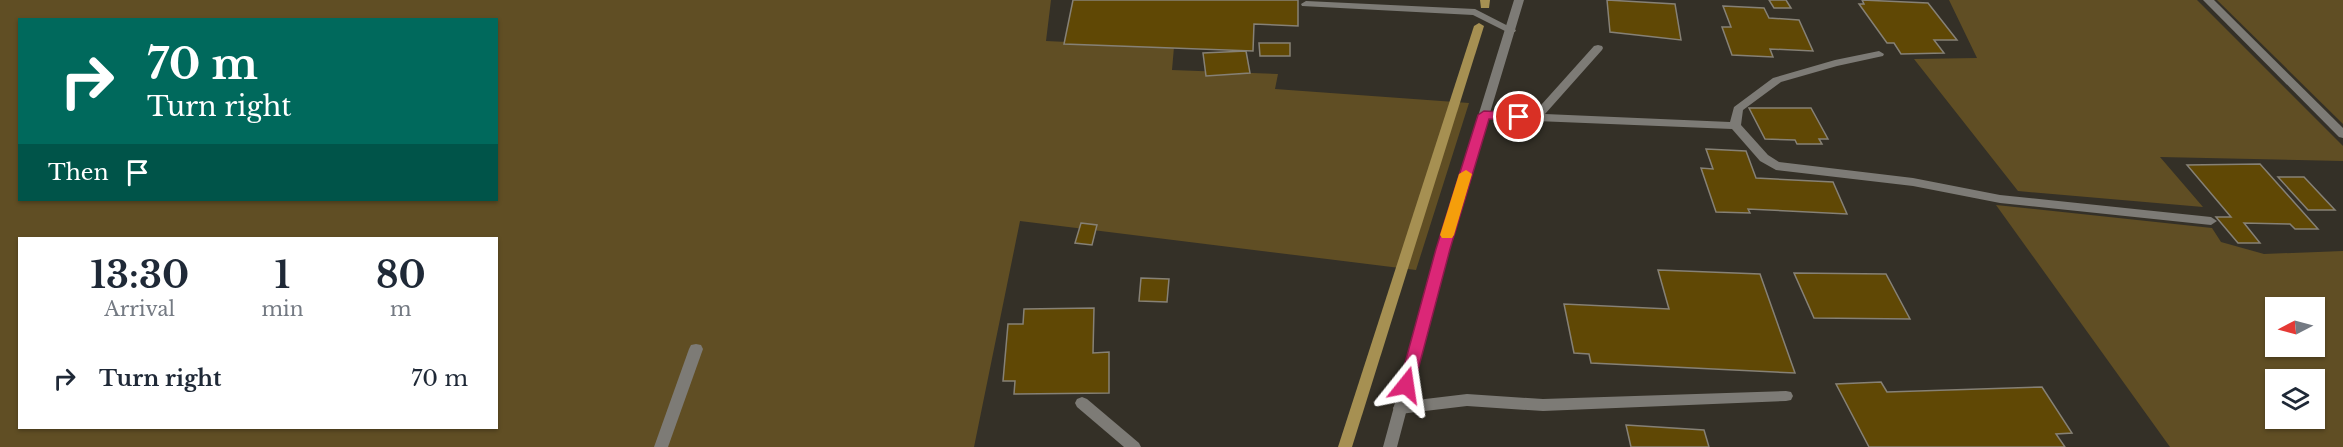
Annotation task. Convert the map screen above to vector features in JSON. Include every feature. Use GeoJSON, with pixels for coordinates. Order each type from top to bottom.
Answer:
{"type":"FeatureCollection","features":[{"type":"Feature","properties":{"kind":"street"},"geometry":{"type":"LineString","coordinates":[[1390,447],[1443,249],[1519,0]]}},
{"type":"Feature","properties":{"kind":"street"},"geometry":{"type":"LineString","coordinates":[[2208,0],[2343,134]]}},
{"type":"Feature","properties":{"kind":"street"},"geometry":{"type":"LineString","coordinates":[[1306,4],[1475,12],[1511,30]]}},
{"type":"Feature","properties":{"kind":"street"},"geometry":{"type":"LineString","coordinates":[[1536,117],[1598,48]]}},
{"type":"Feature","properties":{"kind":"street"},"geometry":{"type":"LineString","coordinates":[[1735,126],[1738,109],[1778,80],[1836,63],[1879,54]]}},
{"type":"Feature","properties":{"kind":"street"},"geometry":{"type":"LineString","coordinates":[[1484,115],[1735,126],[1764,158],[1776,166],[1913,182],[2000,199],[2211,220]]}},
{"type":"Feature","properties":{"kind":"street"},"geometry":{"type":"LineString","coordinates":[[661,447],[696,349]]}},
{"type":"Feature","properties":{"kind":"street"},"geometry":{"type":"LineString","coordinates":[[1400,408],[1467,400],[1543,405],[1786,396]]}},
{"type":"Feature","properties":{"kind":"street"},"geometry":{"type":"LineString","coordinates":[[1082,403],[1134,447]]}},
{"type":"Feature","properties":{"kind":"shaded area"},"geometry":{"type":"Polygon","coordinates":[[[0,0],[1051,0],[1046,41],[1174,47],[1172,70],[1278,74],[1275,89],[1469,103],[1416,270],[1020,221],[974,447],[0,447],[0,0]]]}},
{"type":"Feature","properties":{"kind":"shaded area"},"geometry":{"type":"Polygon","coordinates":[[[1949,0],[2197,0],[2343,146],[2343,161],[2160,157],[2203,207],[2018,191],[1914,59],[1977,58],[1949,0]]]}},
{"type":"Feature","properties":{"kind":"shaded area"},"geometry":{"type":"Polygon","coordinates":[[[2217,0],[2343,0],[2343,124],[2217,0]]]}},
{"type":"Feature","properties":{"kind":"shaded area"},"geometry":{"type":"Polygon","coordinates":[[[1996,205],[2212,228],[2221,242],[2264,254],[2343,251],[2343,447],[2170,447],[1996,205]]]}},
{"type":"Feature","properties":{"kind":"building"},"geometry":{"type":"Polygon","coordinates":[[[1073,0],[1298,0],[1298,26],[1254,24],[1253,51],[1064,44],[1073,0]]]}},
{"type":"Feature","properties":{"kind":"building"},"geometry":{"type":"Polygon","coordinates":[[[1607,0],[1675,4],[1681,40],[1610,32],[1607,0]]]}},
{"type":"Feature","properties":{"kind":"building"},"geometry":{"type":"Polygon","coordinates":[[[1769,0],[1786,0],[1791,8],[1774,8],[1769,0]]]}},
{"type":"Feature","properties":{"kind":"building"},"geometry":{"type":"Polygon","coordinates":[[[1862,0],[1928,3],[1957,40],[1934,40],[1944,53],[1901,54],[1894,43],[1887,43],[1859,4],[1864,4],[1862,0]]]}},
{"type":"Feature","properties":{"kind":"building"},"geometry":{"type":"Polygon","coordinates":[[[1723,6],[1764,8],[1769,18],[1799,20],[1813,51],[1770,49],[1773,57],[1732,55],[1722,27],[1731,27],[1723,6]]]}},
{"type":"Feature","properties":{"kind":"building"},"geometry":{"type":"Polygon","coordinates":[[[1259,43],[1290,43],[1290,56],[1260,56],[1259,43]]]}},
{"type":"Feature","properties":{"kind":"building"},"geometry":{"type":"Polygon","coordinates":[[[1246,51],[1250,73],[1206,76],[1203,53],[1246,51]]]}},
{"type":"Feature","properties":{"kind":"building"},"geometry":{"type":"Polygon","coordinates":[[[1749,108],[1811,108],[1828,139],[1819,139],[1822,144],[1797,144],[1795,140],[1765,139],[1749,108]]]}},
{"type":"Feature","properties":{"kind":"building"},"geometry":{"type":"Polygon","coordinates":[[[1706,149],[1746,151],[1756,178],[1833,182],[1847,214],[1748,209],[1750,213],[1716,212],[1701,168],[1713,169],[1706,149]]]}},
{"type":"Feature","properties":{"kind":"building"},"geometry":{"type":"Polygon","coordinates":[[[2260,164],[2318,229],[2295,229],[2290,224],[2244,223],[2260,243],[2238,243],[2216,217],[2231,217],[2187,165],[2260,164]]]}},
{"type":"Feature","properties":{"kind":"building"},"geometry":{"type":"Polygon","coordinates":[[[2278,177],[2304,177],[2335,210],[2308,210],[2278,177]]]}},
{"type":"Feature","properties":{"kind":"building"},"geometry":{"type":"Polygon","coordinates":[[[1081,223],[1097,225],[1092,245],[1075,243],[1081,223]]]}},
{"type":"Feature","properties":{"kind":"building"},"geometry":{"type":"Polygon","coordinates":[[[1658,270],[1760,274],[1795,373],[1591,363],[1589,354],[1574,353],[1564,304],[1669,309],[1658,270]]]}},
{"type":"Feature","properties":{"kind":"building"},"geometry":{"type":"Polygon","coordinates":[[[1794,273],[1886,274],[1910,319],[1814,318],[1794,273]]]}},
{"type":"Feature","properties":{"kind":"building"},"geometry":{"type":"Polygon","coordinates":[[[1141,278],[1169,279],[1167,302],[1139,301],[1141,278]]]}},
{"type":"Feature","properties":{"kind":"building"},"geometry":{"type":"Polygon","coordinates":[[[1094,308],[1093,353],[1109,352],[1109,393],[1014,394],[1015,381],[1003,381],[1008,324],[1023,324],[1024,309],[1094,308]]]}},
{"type":"Feature","properties":{"kind":"building"},"geometry":{"type":"Polygon","coordinates":[[[1881,382],[1887,392],[2042,387],[2072,433],[2056,434],[2065,447],[1869,447],[1836,384],[1881,382]]]}},
{"type":"Feature","properties":{"kind":"building"},"geometry":{"type":"Polygon","coordinates":[[[1626,425],[1704,430],[1709,447],[1631,447],[1626,425]]]}},
{"type":"Feature","properties":{"kind":"waterway"},"geometry":{"type":"LineString","coordinates":[[1485,0],[1485,6]]}},
{"type":"Feature","properties":{"kind":"waterway"},"geometry":{"type":"LineString","coordinates":[[1345,447],[1479,26]]}},
{"type":"Feature","properties":{"kind":"slow traffic"},"geometry":{"type":"LineString","coordinates":[[1447,235],[1466,174]]}},
{"type":"Feature","properties":{"kind":"route"},"geometry":{"type":"LineString","coordinates":[[1406,385],[1443,249],[1484,115],[1519,117]]}}]}
